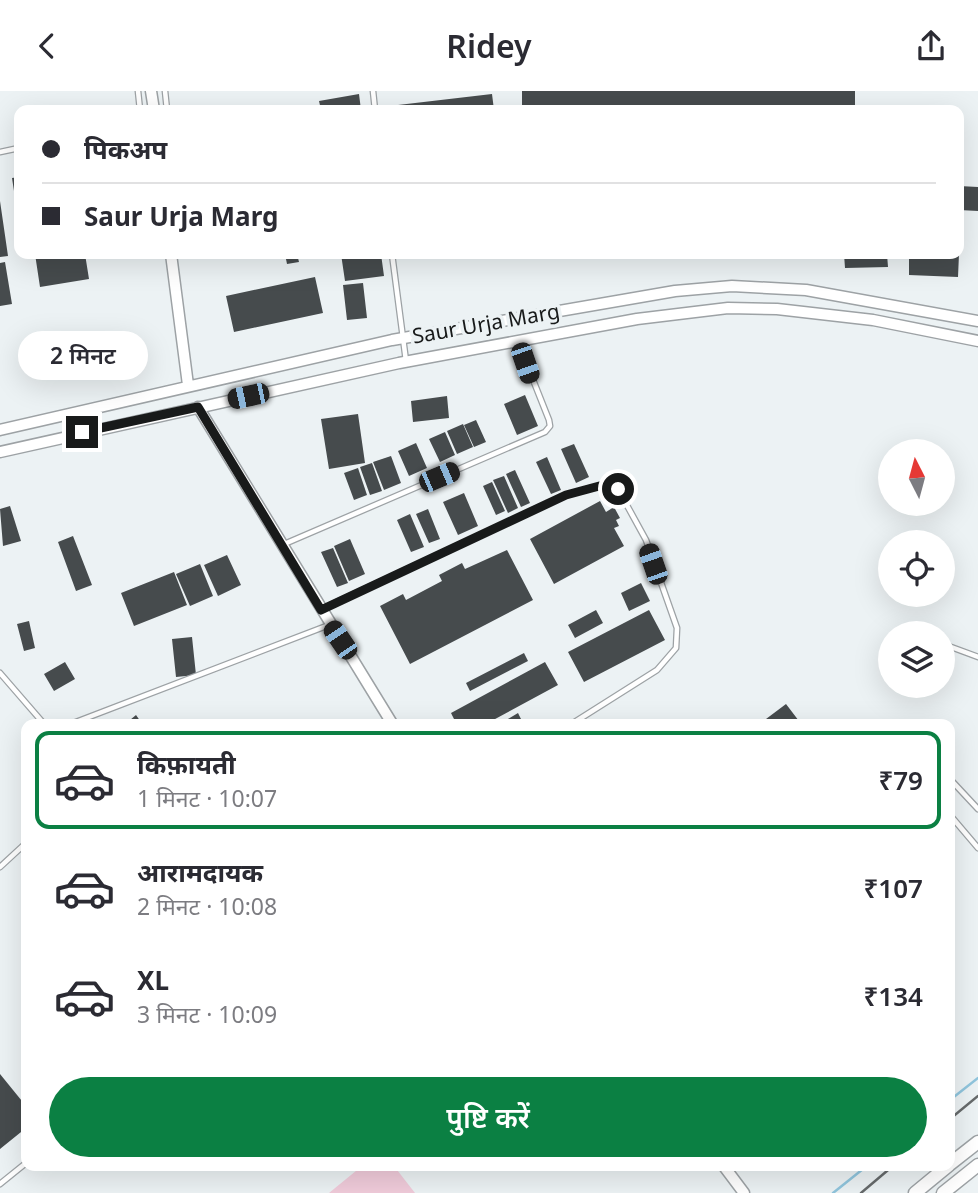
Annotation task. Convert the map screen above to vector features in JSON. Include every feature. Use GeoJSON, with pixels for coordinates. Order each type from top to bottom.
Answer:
{"type":"FeatureCollection","features":[{"type":"Feature","properties":{"kind":"main road"},"geometry":{"type":"LineString","coordinates":[[955,1161],[978,1142]]}},
{"type":"Feature","properties":{"kind":"main road"},"geometry":{"type":"LineString","coordinates":[[943,1193],[978,1165]]}},
{"type":"Feature","properties":{"kind":"main road"},"geometry":{"type":"LineString","coordinates":[[915,1193],[942,1171]]}},
{"type":"Feature","properties":{"kind":"street"},"geometry":{"type":"LineString","coordinates":[[172,259],[188,385]]}},
{"type":"Feature","properties":{"kind":"street","name":"Saur Urja Marg"},"geometry":{"type":"LineString","coordinates":[[0,431],[188,385],[403,339],[675,291],[732,286],[777,288],[838,295],[978,321]]}},
{"type":"Feature","properties":{"kind":"street"},"geometry":{"type":"LineString","coordinates":[[777,288],[777,309]]}},
{"type":"Feature","properties":{"kind":"street","name":"Saur Urja Marg"},"geometry":{"type":"LineString","coordinates":[[0,452],[406,362],[637,319],[729,308],[777,309],[873,320],[978,341]]}},
{"type":"Feature","properties":{"kind":"street"},"geometry":{"type":"LineString","coordinates":[[198,407],[389,719]]}},
{"type":"Feature","properties":{"kind":"street"},"geometry":{"type":"LineString","coordinates":[[728,1171],[744,1193]]}},
{"type":"Feature","properties":{"kind":"lane"},"geometry":{"type":"LineString","coordinates":[[393,259],[406,362]]}},
{"type":"Feature","properties":{"kind":"lane"},"geometry":{"type":"LineString","coordinates":[[282,545],[545,432],[550,426],[549,420],[518,341]]}},
{"type":"Feature","properties":{"kind":"lane"},"geometry":{"type":"LineString","coordinates":[[321,610],[566,495],[603,485],[618,489],[646,540],[677,628],[676,648],[657,670],[579,719]]}},
{"type":"Feature","properties":{"kind":"lane"},"geometry":{"type":"LineString","coordinates":[[84,719],[330,624]]}},
{"type":"Feature","properties":{"kind":"lane"},"geometry":{"type":"LineString","coordinates":[[955,648],[978,657]]}},
{"type":"Feature","properties":{"kind":"lane"},"geometry":{"type":"LineString","coordinates":[[0,673],[40,719]]}},
{"type":"Feature","properties":{"kind":"lane"},"geometry":{"type":"LineString","coordinates":[[955,784],[978,809]]}},
{"type":"Feature","properties":{"kind":"lane"},"geometry":{"type":"LineString","coordinates":[[955,821],[978,848]]}},
{"type":"Feature","properties":{"kind":"lane"},"geometry":{"type":"LineString","coordinates":[[0,867],[21,848]]}},
{"type":"Feature","properties":{"kind":"lane"},"geometry":{"type":"LineString","coordinates":[[0,1184],[21,1167]]}},
{"type":"Feature","properties":{"kind":"shaded area"},"geometry":{"type":"Polygon","coordinates":[[[356,1171],[398,1171],[415,1193],[329,1193],[356,1171]]]}},
{"type":"Feature","properties":{"kind":"building"},"geometry":{"type":"Polygon","coordinates":[[[522,91],[855,91],[855,105],[522,105],[522,91]]]}},
{"type":"Feature","properties":{"kind":"building"},"geometry":{"type":"Polygon","coordinates":[[[359,94],[360,105],[320,105],[319,101],[359,94]]]}},
{"type":"Feature","properties":{"kind":"building"},"geometry":{"type":"Polygon","coordinates":[[[492,94],[493,105],[398,105],[492,94]]]}},
{"type":"Feature","properties":{"kind":"building"},"geometry":{"type":"Polygon","coordinates":[[[964,186],[978,187],[978,211],[964,210],[964,186]]]}},
{"type":"Feature","properties":{"kind":"building"},"geometry":{"type":"Polygon","coordinates":[[[0,201],[8,256],[0,257],[0,201]]]}},
{"type":"Feature","properties":{"kind":"building"},"geometry":{"type":"Polygon","coordinates":[[[36,259],[86,259],[89,279],[40,287],[36,259]]]}},
{"type":"Feature","properties":{"kind":"building"},"geometry":{"type":"Polygon","coordinates":[[[286,259],[298,259],[299,262],[287,264],[286,259]]]}},
{"type":"Feature","properties":{"kind":"building"},"geometry":{"type":"Polygon","coordinates":[[[342,259],[382,259],[384,276],[345,281],[342,259]]]}},
{"type":"Feature","properties":{"kind":"building"},"geometry":{"type":"Polygon","coordinates":[[[844,259],[887,259],[888,267],[845,268],[844,259]]]}},
{"type":"Feature","properties":{"kind":"building"},"geometry":{"type":"Polygon","coordinates":[[[909,259],[959,259],[958,277],[909,275],[909,259]]]}},
{"type":"Feature","properties":{"kind":"building"},"geometry":{"type":"Polygon","coordinates":[[[5,262],[12,304],[0,306],[0,263],[5,262]]]}},
{"type":"Feature","properties":{"kind":"building"},"geometry":{"type":"Polygon","coordinates":[[[315,277],[323,313],[234,332],[226,296],[315,277]]]}},
{"type":"Feature","properties":{"kind":"building"},"geometry":{"type":"Polygon","coordinates":[[[363,283],[367,318],[347,320],[343,285],[363,283]]]}},
{"type":"Feature","properties":{"kind":"building"},"geometry":{"type":"Polygon","coordinates":[[[104,331],[106,350],[77,353],[74,334],[104,331]]]}},
{"type":"Feature","properties":{"kind":"building"},"geometry":{"type":"Polygon","coordinates":[[[86,366],[87,378],[65,380],[64,368],[86,366]]]}},
{"type":"Feature","properties":{"kind":"building"},"geometry":{"type":"Polygon","coordinates":[[[525,395],[538,426],[517,435],[504,404],[525,395]]]}},
{"type":"Feature","properties":{"kind":"building"},"geometry":{"type":"Polygon","coordinates":[[[447,396],[449,418],[413,422],[411,401],[447,396]]]}},
{"type":"Feature","properties":{"kind":"building"},"geometry":{"type":"Polygon","coordinates":[[[358,414],[365,463],[329,469],[321,419],[358,414]]]}},
{"type":"Feature","properties":{"kind":"building"},"geometry":{"type":"Polygon","coordinates":[[[476,420],[486,442],[474,447],[464,425],[476,420]]]}},
{"type":"Feature","properties":{"kind":"building"},"geometry":{"type":"Polygon","coordinates":[[[463,424],[473,447],[457,454],[447,431],[463,424]]]}},
{"type":"Feature","properties":{"kind":"building"},"geometry":{"type":"Polygon","coordinates":[[[445,432],[455,455],[440,462],[429,439],[445,432]]]}},
{"type":"Feature","properties":{"kind":"building"},"geometry":{"type":"Polygon","coordinates":[[[416,443],[427,468],[409,476],[398,451],[416,443]]]}},
{"type":"Feature","properties":{"kind":"building"},"geometry":{"type":"Polygon","coordinates":[[[574,444],[589,477],[576,483],[561,449],[574,444]]]}},
{"type":"Feature","properties":{"kind":"building"},"geometry":{"type":"Polygon","coordinates":[[[391,456],[401,483],[384,490],[373,462],[391,456]]]}},
{"type":"Feature","properties":{"kind":"building"},"geometry":{"type":"Polygon","coordinates":[[[547,457],[561,490],[551,494],[536,462],[547,457]]]}},
{"type":"Feature","properties":{"kind":"building"},"geometry":{"type":"Polygon","coordinates":[[[372,463],[382,491],[370,495],[360,467],[372,463]]]}},
{"type":"Feature","properties":{"kind":"building"},"geometry":{"type":"Polygon","coordinates":[[[358,468],[367,495],[354,500],[344,473],[358,468]]]}},
{"type":"Feature","properties":{"kind":"building"},"geometry":{"type":"Polygon","coordinates":[[[515,470],[530,503],[521,507],[506,474],[515,470]]]}},
{"type":"Feature","properties":{"kind":"building"},"geometry":{"type":"Polygon","coordinates":[[[504,476],[518,508],[508,513],[493,480],[504,476]]]}},
{"type":"Feature","properties":{"kind":"building"},"geometry":{"type":"Polygon","coordinates":[[[492,482],[505,511],[496,515],[483,486],[492,482]]]}},
{"type":"Feature","properties":{"kind":"building"},"geometry":{"type":"Polygon","coordinates":[[[464,493],[478,526],[458,535],[443,502],[464,493]]]}},
{"type":"Feature","properties":{"kind":"building"},"geometry":{"type":"Polygon","coordinates":[[[600,501],[606,512],[614,507],[620,518],[616,520],[619,526],[614,528],[624,546],[554,584],[530,539],[600,501]]]}},
{"type":"Feature","properties":{"kind":"building"},"geometry":{"type":"Polygon","coordinates":[[[10,506],[21,541],[3,546],[0,509],[10,506]]]}},
{"type":"Feature","properties":{"kind":"building"},"geometry":{"type":"Polygon","coordinates":[[[428,509],[440,539],[429,543],[416,514],[428,509]]]}},
{"type":"Feature","properties":{"kind":"building"},"geometry":{"type":"Polygon","coordinates":[[[410,514],[424,547],[411,552],[397,520],[410,514]]]}},
{"type":"Feature","properties":{"kind":"building"},"geometry":{"type":"Polygon","coordinates":[[[73,536],[92,585],[76,591],[58,542],[73,536]]]}},
{"type":"Feature","properties":{"kind":"building"},"geometry":{"type":"Polygon","coordinates":[[[350,539],[365,574],[349,581],[334,546],[350,539]]]}},
{"type":"Feature","properties":{"kind":"building"},"geometry":{"type":"Polygon","coordinates":[[[333,548],[348,583],[337,587],[321,552],[333,548]]]}},
{"type":"Feature","properties":{"kind":"building"},"geometry":{"type":"Polygon","coordinates":[[[507,550],[533,600],[410,664],[380,606],[403,594],[406,600],[442,581],[439,575],[462,563],[465,569],[507,550]]]}},
{"type":"Feature","properties":{"kind":"building"},"geometry":{"type":"Polygon","coordinates":[[[227,555],[241,585],[218,596],[204,565],[227,555]]]}},
{"type":"Feature","properties":{"kind":"building"},"geometry":{"type":"Polygon","coordinates":[[[200,564],[213,596],[190,606],[176,574],[200,564]]]}},
{"type":"Feature","properties":{"kind":"building"},"geometry":{"type":"Polygon","coordinates":[[[174,572],[187,605],[134,626],[121,593],[174,572]]]}},
{"type":"Feature","properties":{"kind":"building"},"geometry":{"type":"Polygon","coordinates":[[[641,583],[650,601],[629,611],[621,593],[641,583]]]}},
{"type":"Feature","properties":{"kind":"building"},"geometry":{"type":"Polygon","coordinates":[[[596,610],[603,623],[575,638],[568,625],[596,610]]]}},
{"type":"Feature","properties":{"kind":"building"},"geometry":{"type":"Polygon","coordinates":[[[649,610],[665,640],[584,682],[568,652],[649,610]]]}},
{"type":"Feature","properties":{"kind":"building"},"geometry":{"type":"Polygon","coordinates":[[[29,621],[35,648],[24,651],[17,624],[29,621]]]}},
{"type":"Feature","properties":{"kind":"building"},"geometry":{"type":"Polygon","coordinates":[[[192,637],[196,675],[176,677],[172,639],[192,637]]]}},
{"type":"Feature","properties":{"kind":"building"},"geometry":{"type":"Polygon","coordinates":[[[524,653],[528,661],[470,691],[466,683],[524,653]]]}},
{"type":"Feature","properties":{"kind":"building"},"geometry":{"type":"Polygon","coordinates":[[[65,662],[75,679],[54,691],[44,674],[65,662]]]}},
{"type":"Feature","properties":{"kind":"building"},"geometry":{"type":"Polygon","coordinates":[[[545,662],[558,685],[495,719],[454,719],[451,713],[545,662]]]}},
{"type":"Feature","properties":{"kind":"building"},"geometry":{"type":"Polygon","coordinates":[[[786,704],[797,719],[766,719],[786,704]]]}},
{"type":"Feature","properties":{"kind":"building"},"geometry":{"type":"Polygon","coordinates":[[[518,713],[521,719],[508,719],[518,713]]]}},
{"type":"Feature","properties":{"kind":"building"},"geometry":{"type":"Polygon","coordinates":[[[0,1074],[21,1100],[21,1132],[0,1149],[0,1074]]]}},
{"type":"Feature","properties":{"kind":"waterway"},"geometry":{"type":"LineString","coordinates":[[955,1096],[978,1078]]}},
{"type":"Feature","properties":{"kind":"waterway"},"geometry":{"type":"LineString","coordinates":[[833,1193],[860,1171]]}},
{"type":"Feature","properties":{"kind":"railway"},"geometry":{"type":"LineString","coordinates":[[955,1115],[978,1096]]}},
{"type":"Feature","properties":{"kind":"railway"},"geometry":{"type":"LineString","coordinates":[[861,1193],[887,1171]]}},
{"type":"Feature","properties":{"kind":"route"},"geometry":{"type":"LineString","coordinates":[[82,432],[198,407],[321,610],[566,495],[603,485],[618,489]]}}]}
